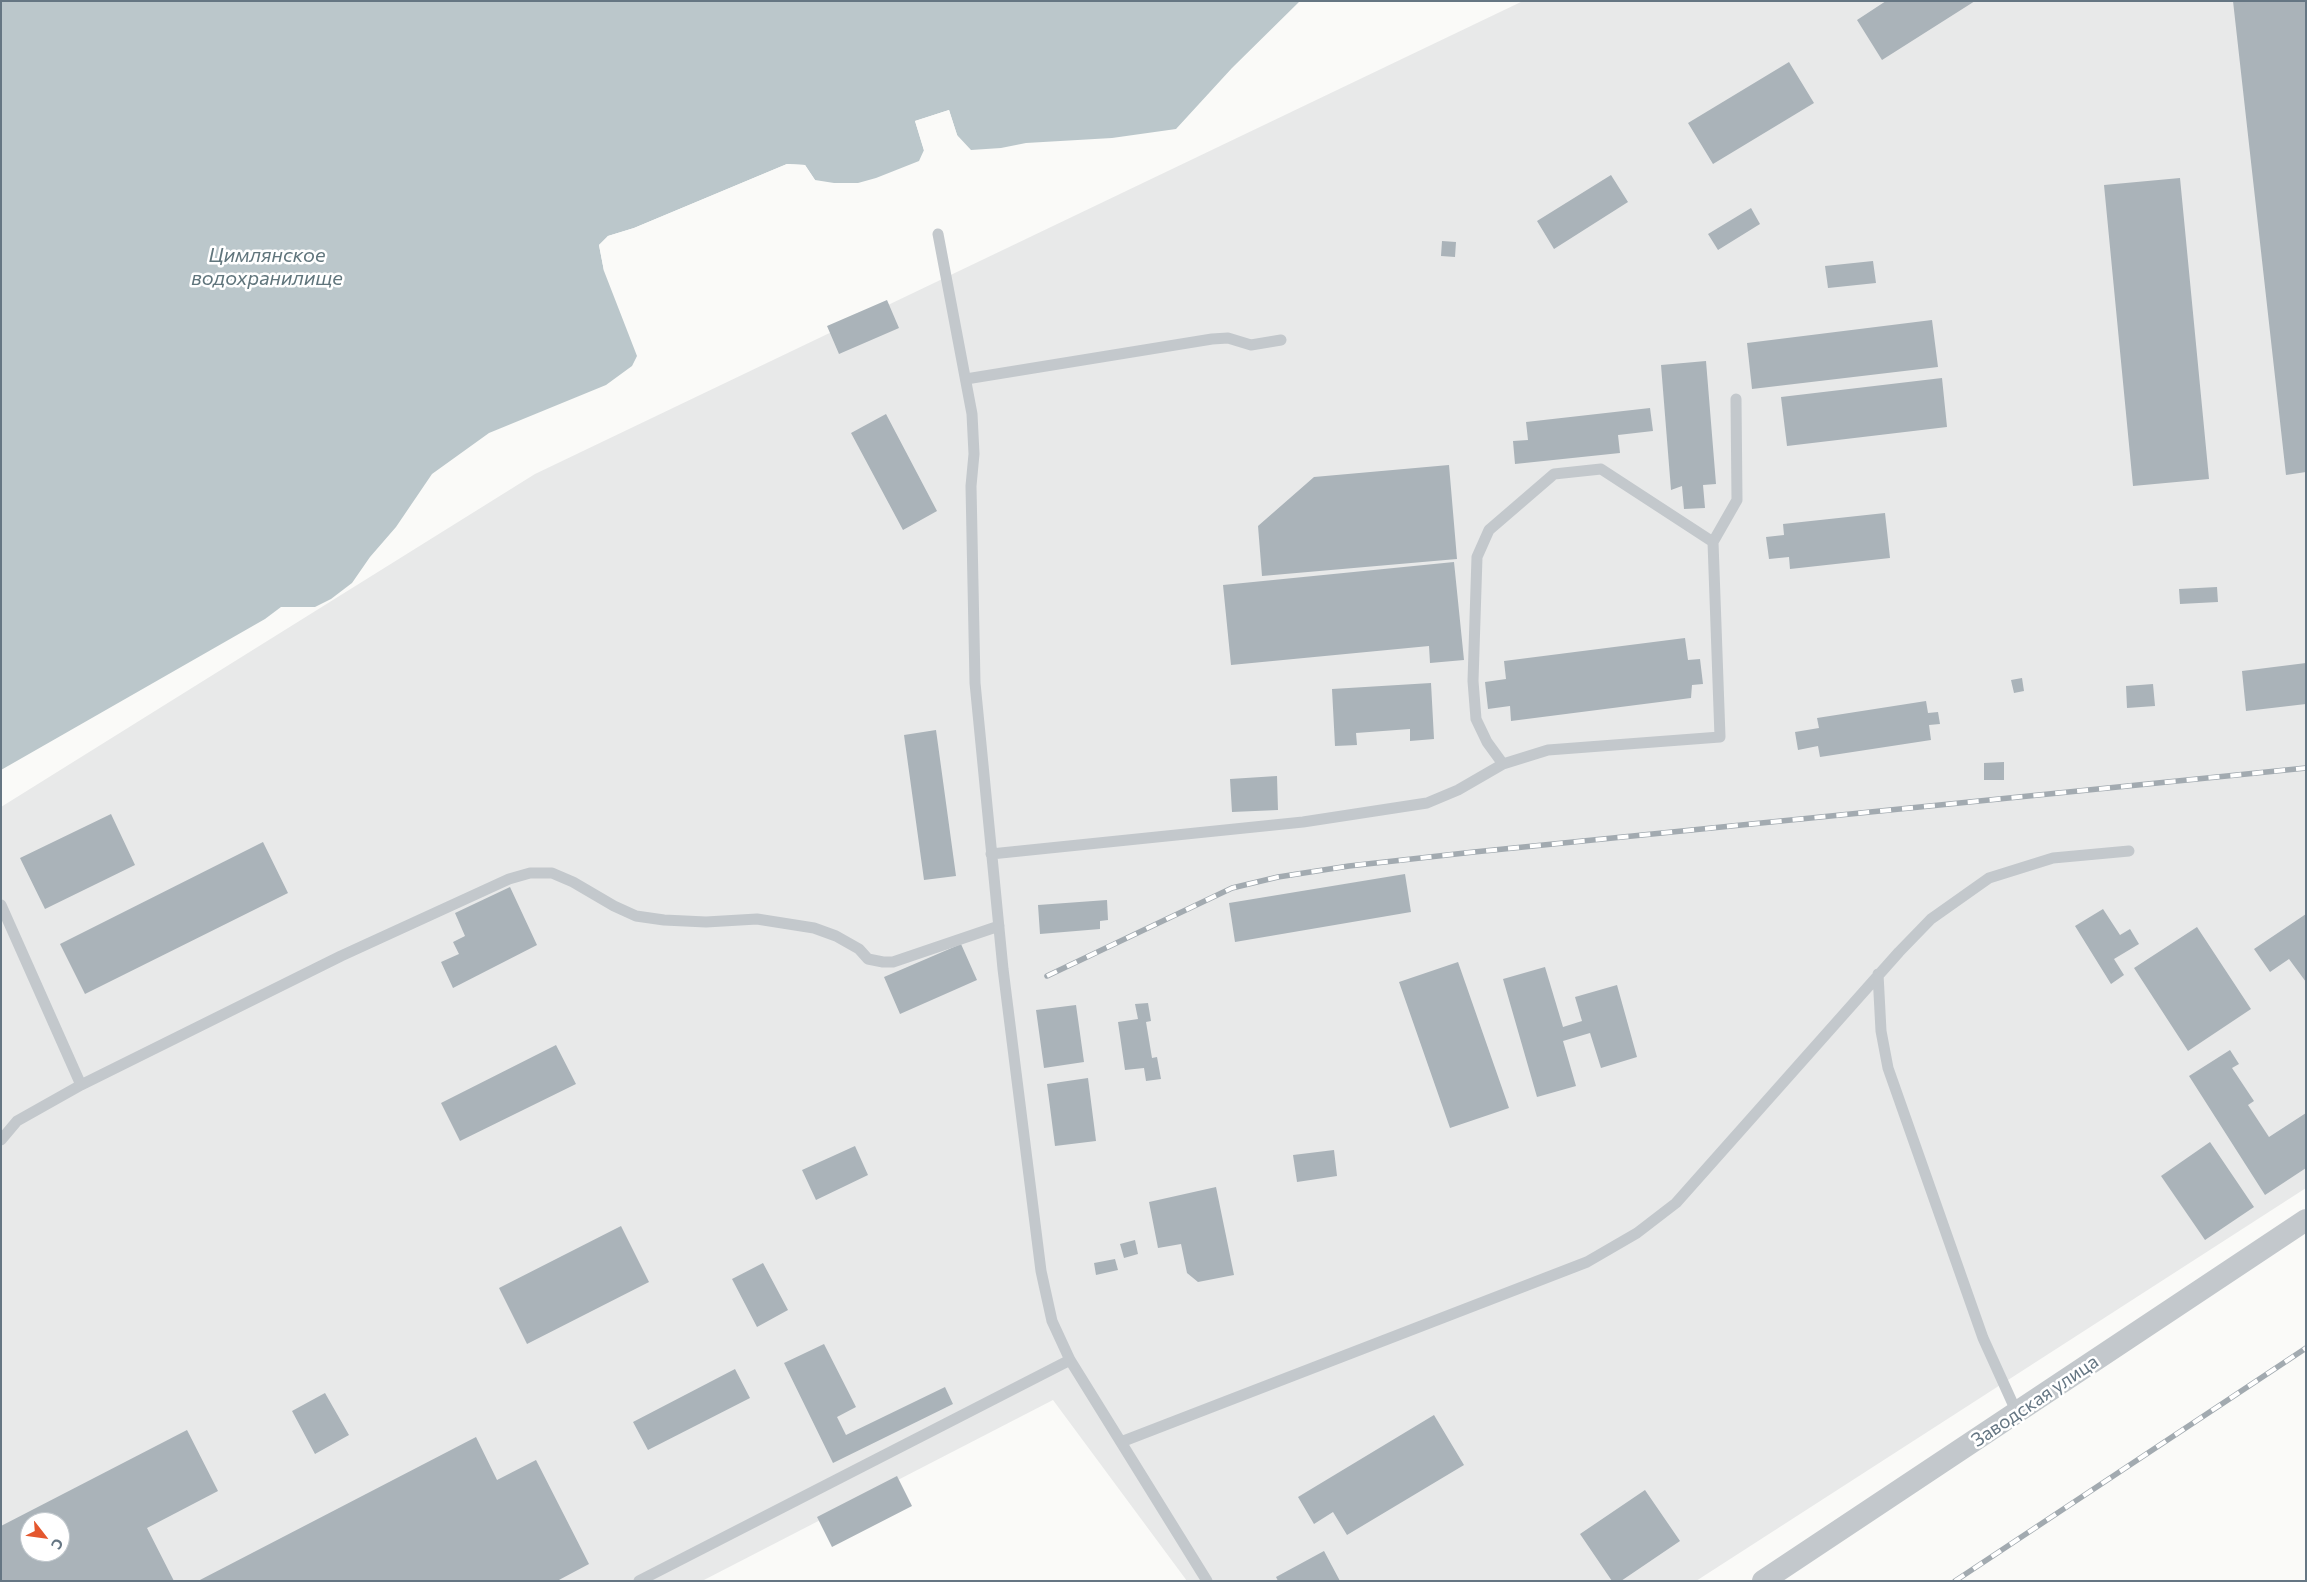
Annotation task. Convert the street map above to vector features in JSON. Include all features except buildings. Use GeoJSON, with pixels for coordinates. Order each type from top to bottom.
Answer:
{"type":"FeatureCollection","features":[{"type":"Feature","properties":{"kind":"street","name":"Заводская улица"},"geometry":{"type":"LineString","coordinates":[[1763,1581],[2306,1220]]}},
{"type":"Feature","properties":{"kind":"lane"},"geometry":{"type":"LineString","coordinates":[[938,234],[972,414],[974,454],[972,486],[975,683],[999,926],[1041,1271],[1052,1321],[1070,1360],[1207,1581]]}},
{"type":"Feature","properties":{"kind":"lane"},"geometry":{"type":"LineString","coordinates":[[966,379],[1212,339],[1228,338],[1251,344],[1281,340]]}},
{"type":"Feature","properties":{"kind":"lane"},"geometry":{"type":"LineString","coordinates":[[992,854],[1303,822],[1427,803],[1458,790],[1503,764],[1548,750],[1720,737],[1713,542],[1737,500],[1736,399]]}},
{"type":"Feature","properties":{"kind":"lane"},"geometry":{"type":"LineString","coordinates":[[1503,764],[1487,742],[1476,719],[1473,681],[1477,558],[1489,530],[1554,474],[1601,469],[1713,542]]}},
{"type":"Feature","properties":{"kind":"lane"},"geometry":{"type":"LineString","coordinates":[[1121,1442],[1587,1262],[1637,1234],[1676,1202],[1878,974],[1931,919],[1989,878],[2053,858],[2130,851]]}},
{"type":"Feature","properties":{"kind":"lane"},"geometry":{"type":"LineString","coordinates":[[1,1140],[17,1121],[81,1085],[341,956],[509,879],[530,873],[552,872],[636,916],[664,920],[706,922],[757,919],[814,928],[836,936],[859,949],[868,959],[883,962],[894,962],[999,926]]}},
{"type":"Feature","properties":{"kind":"lane"},"geometry":{"type":"LineString","coordinates":[[1,905],[81,1085]]}},
{"type":"Feature","properties":{"kind":"lane"},"geometry":{"type":"LineString","coordinates":[[1878,974],[1881,1031],[1888,1068],[1983,1338],[2017,1413]]}},
{"type":"Feature","properties":{"kind":"lane"},"geometry":{"type":"LineString","coordinates":[[639,1581],[1070,1360]]}},
{"type":"Feature","properties":{"kind":"shaded area"},"geometry":{"type":"Polygon","coordinates":[[[1523,1],[2306,1],[2306,1188],[1696,1581],[1187,1581],[1053,1400],[702,1581],[1,1581],[1,807],[535,474],[1523,1]]]}},
{"type":"Feature","properties":{"kind":"water","name":"Цимлянское водохранилище"},"geometry":{"type":"Polygon","coordinates":[[[1,1],[1300,1],[1232,68],[1176,129],[1112,138],[1026,143],[1001,148],[971,150],[957,135],[949,110],[915,121],[924,150],[919,161],[876,178],[858,183],[834,183],[815,180],[805,165],[787,164],[634,228],[608,236],[599,245],[604,271],[637,356],[632,366],[606,385],[489,433],[432,474],[396,527],[370,557],[352,583],[331,599],[315,607],[281,607],[265,619],[1,770],[1,1]]]}},
{"type":"Feature","properties":{"kind":"pier"},"geometry":{"type":"Polygon","coordinates":[[[949,110],[959,141],[955,136],[947,113],[918,123],[927,150],[925,154],[915,121],[949,110]]]}},
{"type":"Feature","properties":{"kind":"pier"},"geometry":{"type":"Polygon","coordinates":[[[787,164],[805,165],[815,180],[812,181],[804,168],[788,166],[609,239],[602,246],[606,270],[604,271],[599,245],[608,236],[634,228],[787,164]]]}},
{"type":"Feature","properties":{"kind":"railway"},"geometry":{"type":"LineString","coordinates":[[1047,976],[1232,888],[1278,877],[1349,866],[1474,852],[2306,768]]}},
{"type":"Feature","properties":{"kind":"railway"},"geometry":{"type":"LineString","coordinates":[[1955,1581],[2306,1348]]}}]}
